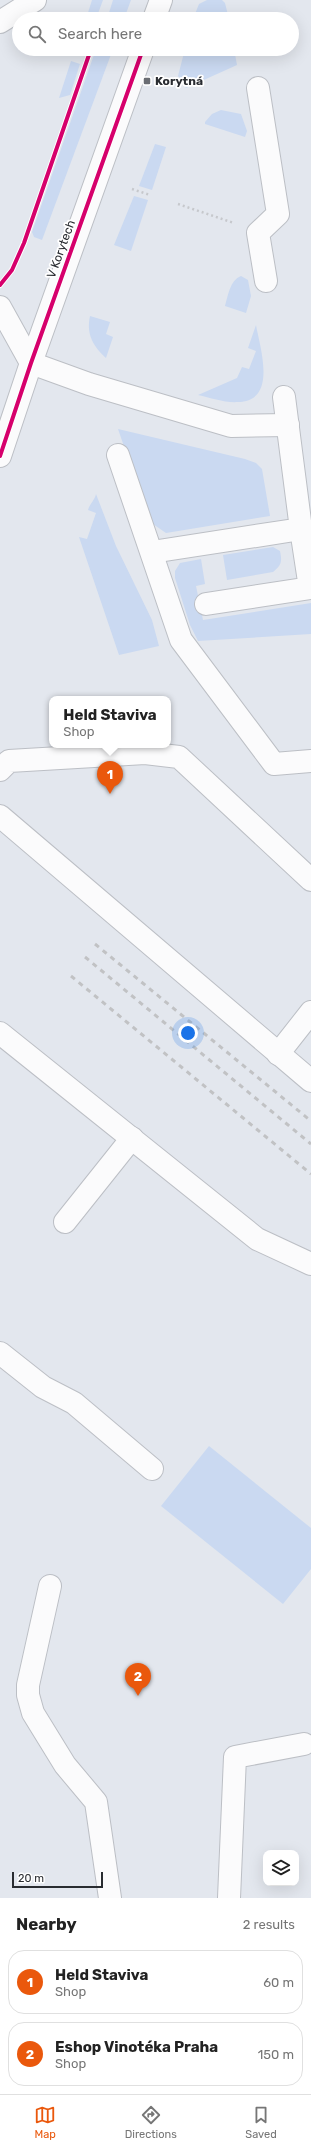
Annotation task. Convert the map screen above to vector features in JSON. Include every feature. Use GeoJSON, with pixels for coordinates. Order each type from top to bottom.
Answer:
{"type":"FeatureCollection","features":[{"type":"Feature","properties":{"kind":"street"},"geometry":{"type":"LineString","coordinates":[[16,12],[35,0]]}},
{"type":"Feature","properties":{"kind":"street"},"geometry":{"type":"LineString","coordinates":[[157,12],[161,0]]}},
{"type":"Feature","properties":{"kind":"street"},"geometry":{"type":"LineString","coordinates":[[0,22],[12,14]]}},
{"type":"Feature","properties":{"kind":"street","name":"V Korytech"},"geometry":{"type":"LineString","coordinates":[[0,456],[31,363],[141,56]]}},
{"type":"Feature","properties":{"kind":"street"},"geometry":{"type":"LineString","coordinates":[[258,88],[278,214],[258,233],[266,281]]}},
{"type":"Feature","properties":{"kind":"street"},"geometry":{"type":"LineString","coordinates":[[0,307],[31,363],[89,384],[231,426],[288,425]]}},
{"type":"Feature","properties":{"kind":"street"},"geometry":{"type":"LineString","coordinates":[[206,604],[311,588],[301,528],[284,397]]}},
{"type":"Feature","properties":{"kind":"street"},"geometry":{"type":"LineString","coordinates":[[118,455],[181,640],[274,764],[311,761]]}},
{"type":"Feature","properties":{"kind":"street"},"geometry":{"type":"LineString","coordinates":[[152,552],[301,528]]}},
{"type":"Feature","properties":{"kind":"street"},"geometry":{"type":"LineString","coordinates":[[0,770],[9,761],[145,753],[179,757],[311,880]]}},
{"type":"Feature","properties":{"kind":"street"},"geometry":{"type":"LineString","coordinates":[[0,816],[294,1061],[311,1081]]}},
{"type":"Feature","properties":{"kind":"street"},"geometry":{"type":"LineString","coordinates":[[294,1061],[311,1012]]}},
{"type":"Feature","properties":{"kind":"street"},"geometry":{"type":"LineString","coordinates":[[0,1033],[257,1239],[311,1264]]}},
{"type":"Feature","properties":{"kind":"street"},"geometry":{"type":"LineString","coordinates":[[65,1222],[132,1138]]}},
{"type":"Feature","properties":{"kind":"street"},"geometry":{"type":"LineString","coordinates":[[0,1353],[43,1387],[74,1403],[152,1469]]}},
{"type":"Feature","properties":{"kind":"street"},"geometry":{"type":"LineString","coordinates":[[50,1586],[28,1685],[28,1695],[33,1713],[65,1765],[96,1802],[110,1898]]}},
{"type":"Feature","properties":{"kind":"street"},"geometry":{"type":"LineString","coordinates":[[229,1898],[235,1757],[304,1744]]}},
{"type":"Feature","properties":{"kind":"path"},"geometry":{"type":"LineString","coordinates":[[132,189],[150,195]]}},
{"type":"Feature","properties":{"kind":"path"},"geometry":{"type":"LineString","coordinates":[[178,204],[221,218],[258,233]]}},
{"type":"Feature","properties":{"kind":"shaded area"},"geometry":{"type":"Polygon","coordinates":[[[92,0],[103,0],[99,12],[88,12],[92,0]]]}},
{"type":"Feature","properties":{"kind":"shaded area"},"geometry":{"type":"Polygon","coordinates":[[[113,0],[131,0],[127,12],[109,12],[113,0]]]}},
{"type":"Feature","properties":{"kind":"shaded area"},"geometry":{"type":"Polygon","coordinates":[[[207,0],[222,0],[225,3],[227,12],[196,12],[199,4],[207,0]]]}},
{"type":"Feature","properties":{"kind":"shaded area"},"geometry":{"type":"Polygon","coordinates":[[[94,56],[110,56],[42,240],[34,237],[32,232],[94,56]]]}},
{"type":"Feature","properties":{"kind":"shaded area"},"geometry":{"type":"Polygon","coordinates":[[[183,56],[235,56],[237,65],[186,88],[178,76],[183,56]]]}},
{"type":"Feature","properties":{"kind":"shaded area"},"geometry":{"type":"Polygon","coordinates":[[[71,61],[80,64],[70,95],[59,98],[71,61]]]}},
{"type":"Feature","properties":{"kind":"shaded area"},"geometry":{"type":"Polygon","coordinates":[[[221,110],[241,114],[247,131],[245,137],[205,124],[212,114],[221,110]]]}},
{"type":"Feature","properties":{"kind":"shaded area"},"geometry":{"type":"Polygon","coordinates":[[[155,144],[166,147],[152,190],[139,186],[155,144]]]}},
{"type":"Feature","properties":{"kind":"shaded area"},"geometry":{"type":"Polygon","coordinates":[[[134,196],[148,200],[131,251],[114,245],[134,196]]]}},
{"type":"Feature","properties":{"kind":"shaded area"},"geometry":{"type":"Polygon","coordinates":[[[241,276],[248,280],[251,296],[246,313],[225,306],[228,293],[234,281],[241,276]]]}},
{"type":"Feature","properties":{"kind":"shaded area"},"geometry":{"type":"Polygon","coordinates":[[[90,316],[110,322],[106,334],[113,337],[106,358],[97,349],[90,334],[90,316]]]}},
{"type":"Feature","properties":{"kind":"shaded area"},"geometry":{"type":"Polygon","coordinates":[[[256,325],[264,372],[258,393],[250,399],[238,402],[223,401],[198,395],[237,378],[242,367],[249,369],[256,351],[248,348],[256,325]]]}},
{"type":"Feature","properties":{"kind":"shaded area"},"geometry":{"type":"Polygon","coordinates":[[[118,429],[245,459],[256,463],[262,469],[270,516],[166,533],[150,522],[118,429]]]}},
{"type":"Feature","properties":{"kind":"shaded area"},"geometry":{"type":"Polygon","coordinates":[[[96,494],[116,546],[152,620],[159,646],[119,655],[79,537],[87,539],[96,513],[88,510],[96,494]]]}},
{"type":"Feature","properties":{"kind":"shaded area"},"geometry":{"type":"Polygon","coordinates":[[[273,547],[280,551],[281,560],[280,565],[273,572],[227,580],[223,555],[273,547]]]}},
{"type":"Feature","properties":{"kind":"shaded area"},"geometry":{"type":"Polygon","coordinates":[[[201,559],[205,584],[196,586],[203,620],[311,603],[311,634],[198,641],[190,625],[175,578],[175,571],[180,563],[201,559]]]}},
{"type":"Feature","properties":{"kind":"shaded area"},"geometry":{"type":"Polygon","coordinates":[[[209,1446],[311,1528],[311,1569],[283,1604],[161,1506],[209,1446]]]}},
{"type":"Feature","properties":{"kind":"railway"},"geometry":{"type":"LineString","coordinates":[[95,944],[311,1121]]}},
{"type":"Feature","properties":{"kind":"railway"},"geometry":{"type":"LineString","coordinates":[[85,957],[311,1144]]}},
{"type":"Feature","properties":{"kind":"railway"},"geometry":{"type":"LineString","coordinates":[[71,976],[311,1174]]}},
{"type":"Feature","properties":{"kind":"cycle path"},"geometry":{"type":"LineString","coordinates":[[0,285],[12,270],[24,243],[89,56]]}},
{"type":"Feature","properties":{"kind":"cycle path"},"geometry":{"type":"LineString","coordinates":[[0,456],[31,363],[141,56]]}},
{"type":"Feature","properties":{"kind":"place","name":"Korytná"},"geometry":{"type":"Point","coordinates":[147,81]}},
{"type":"Feature","properties":{"kind":"place","name":"Held Staviva"},"geometry":{"type":"Point","coordinates":[110,794]}},
{"type":"Feature","properties":{"kind":"place","name":"Eshop Vinotéka Praha"},"geometry":{"type":"Point","coordinates":[138,1696]}}]}
